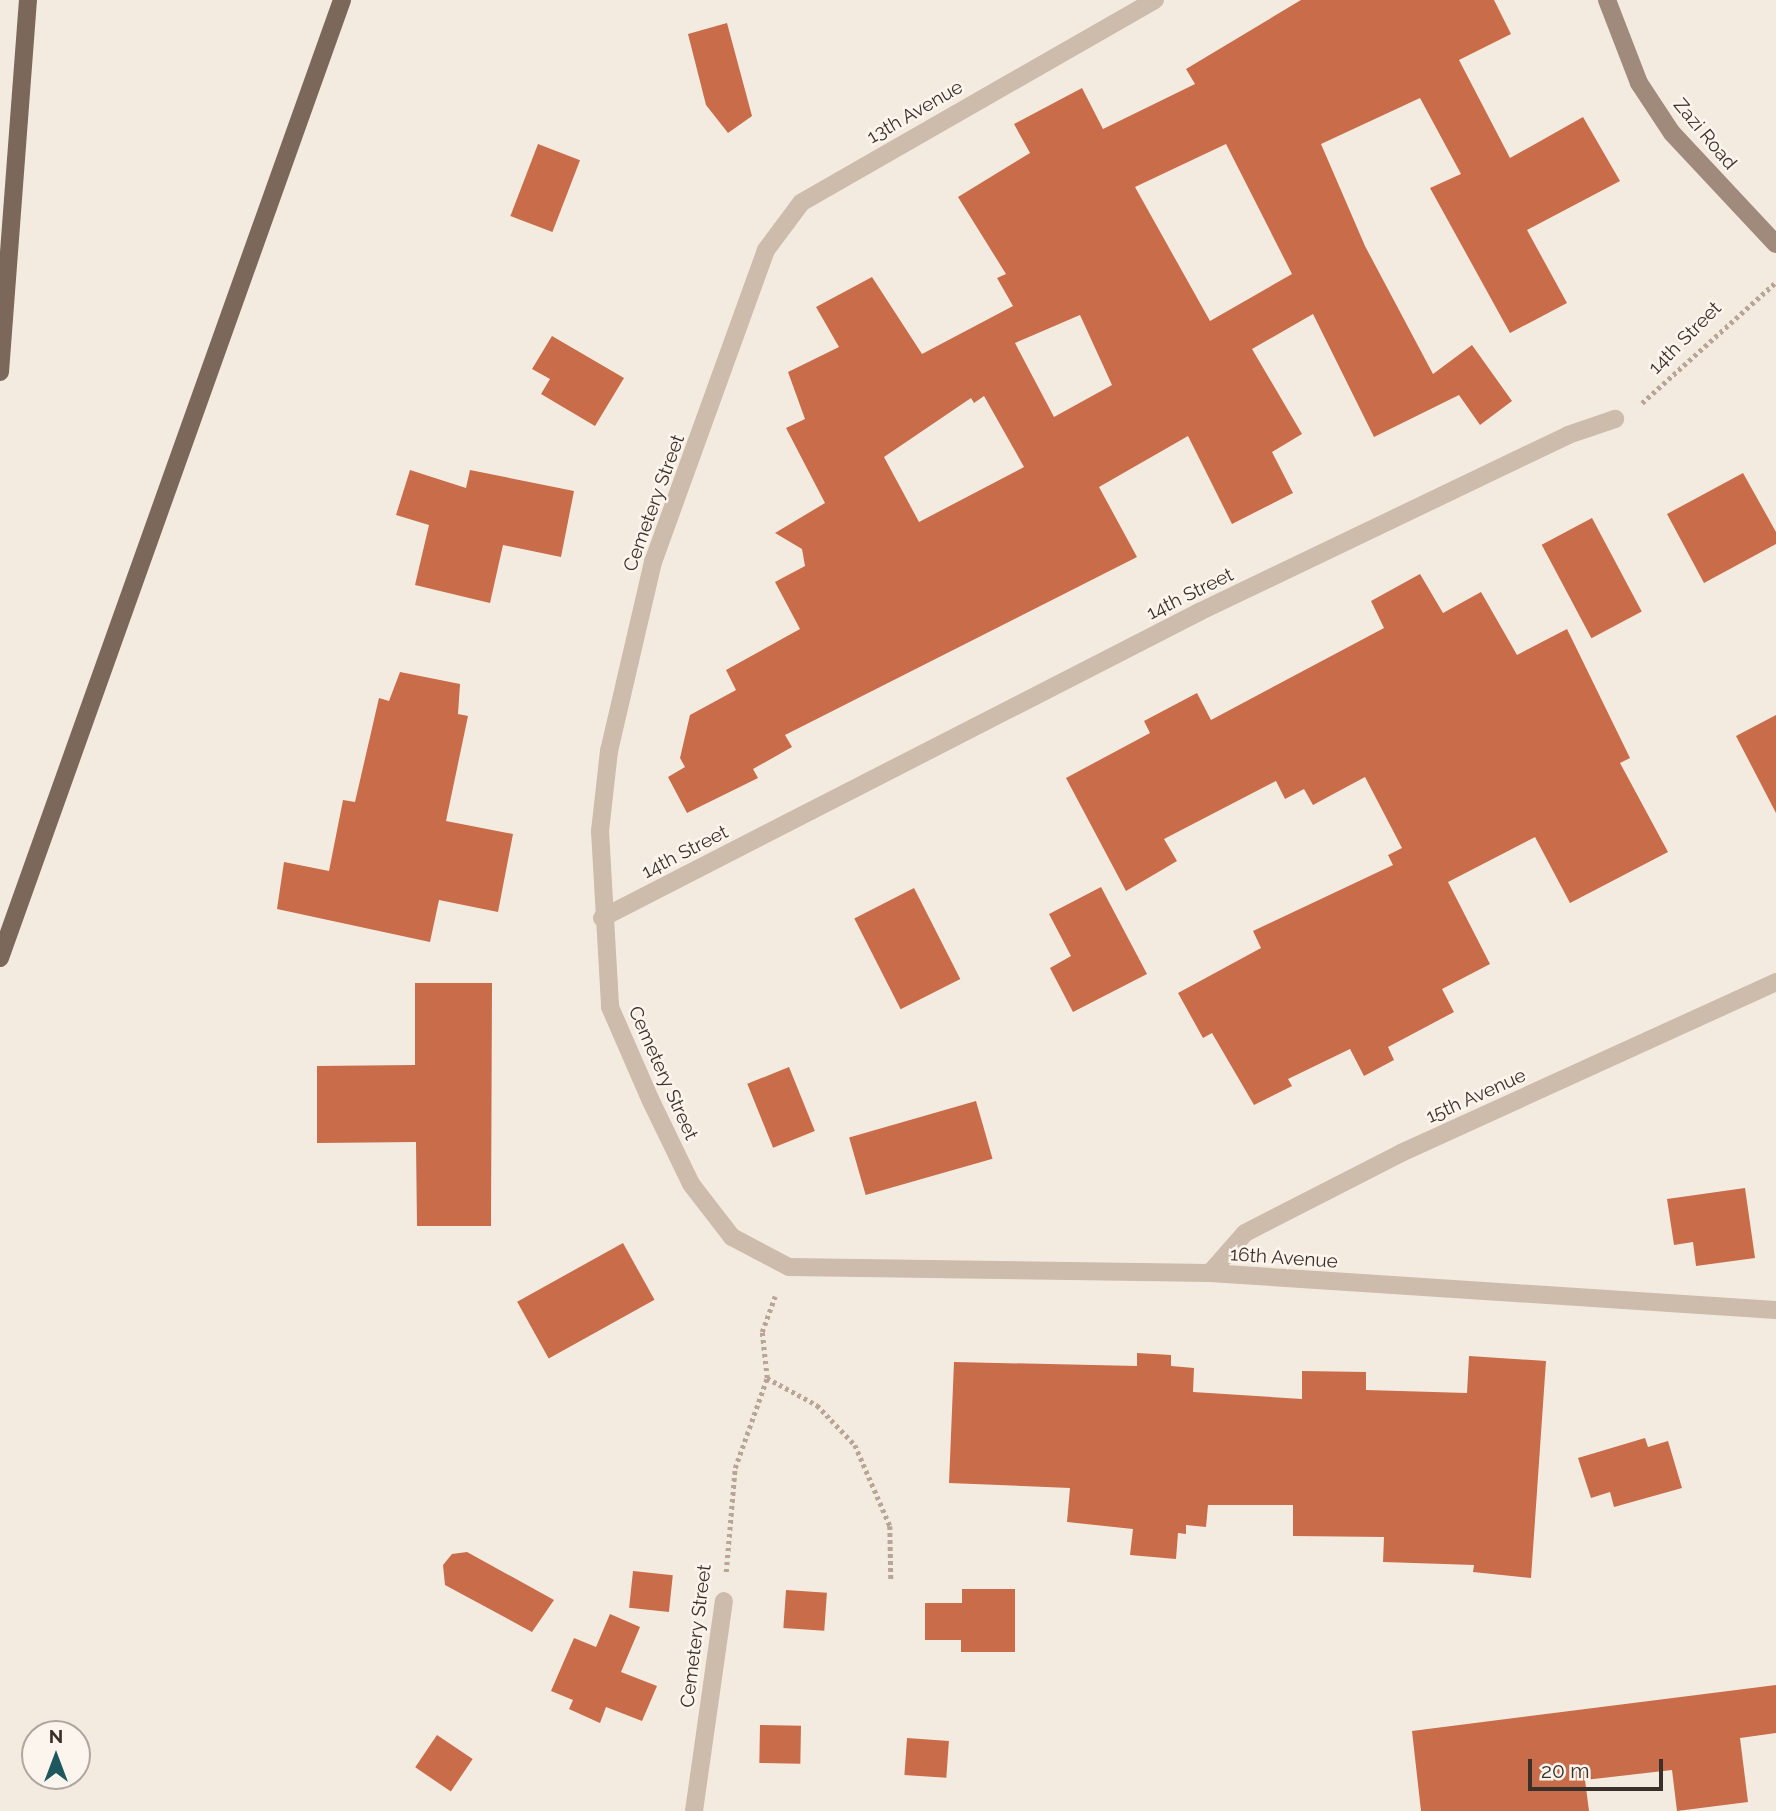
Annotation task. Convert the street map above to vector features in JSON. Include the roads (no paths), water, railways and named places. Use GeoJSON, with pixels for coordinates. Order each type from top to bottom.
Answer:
{"type":"FeatureCollection","features":[{"type":"Feature","properties":{"kind":"main road"},"geometry":{"type":"LineString","coordinates":[[0,372],[28,0]]}},
{"type":"Feature","properties":{"kind":"main road"},"geometry":{"type":"LineString","coordinates":[[0,958],[342,0]]}},
{"type":"Feature","properties":{"kind":"street","name":"13th Avenue"},"geometry":{"type":"LineString","coordinates":[[747,308],[766,250],[801,203],[1155,0]]}},
{"type":"Feature","properties":{"kind":"street","name":"Zazi Road"},"geometry":{"type":"LineString","coordinates":[[1607,0],[1639,83],[1672,133],[1776,244]]}},
{"type":"Feature","properties":{"kind":"street","name":"Cemetery Street"},"geometry":{"type":"LineString","coordinates":[[747,308],[653,562],[626,663],[600,831],[602,918],[610,1007],[691,1184],[732,1237],[789,1267]]}},
{"type":"Feature","properties":{"kind":"street","name":"14th Street"},"geometry":{"type":"LineString","coordinates":[[602,918],[1199,612],[1568,435],[1615,419]]}},
{"type":"Feature","properties":{"kind":"street","name":"15th Avenue"},"geometry":{"type":"LineString","coordinates":[[1210,1273],[1257,1227],[1401,1153],[1776,982]]}},
{"type":"Feature","properties":{"kind":"street","name":"16th Avenue"},"geometry":{"type":"LineString","coordinates":[[789,1267],[1210,1273],[1776,1310]]}},
{"type":"Feature","properties":{"kind":"street","name":"Cemetery Street"},"geometry":{"type":"LineString","coordinates":[[694,1811],[724,1601]]}}]}
